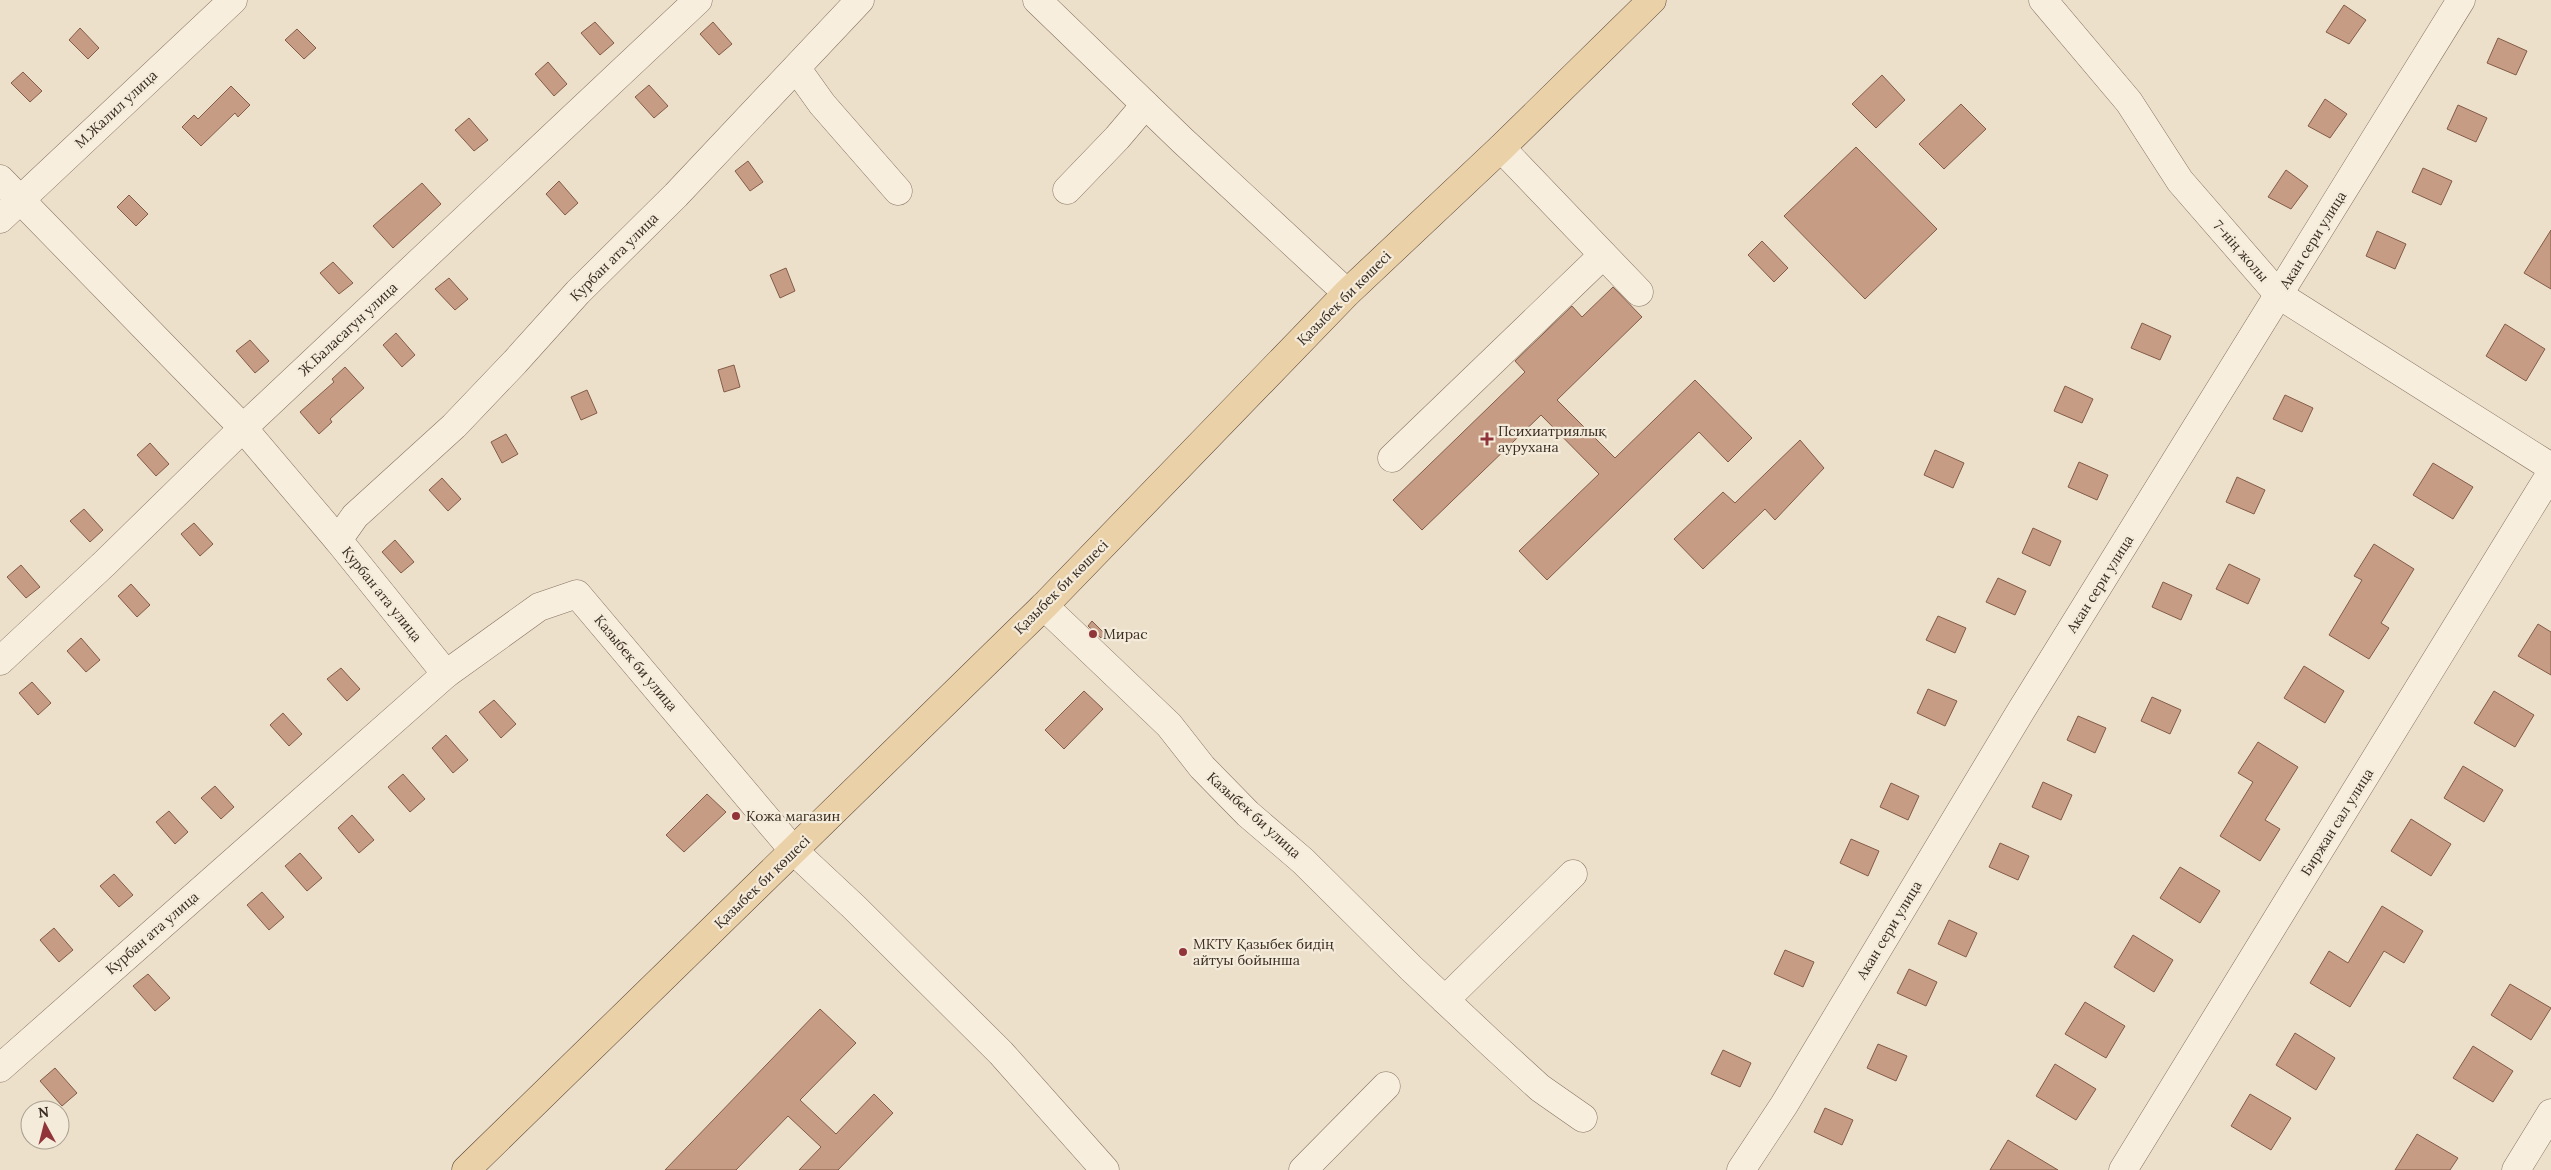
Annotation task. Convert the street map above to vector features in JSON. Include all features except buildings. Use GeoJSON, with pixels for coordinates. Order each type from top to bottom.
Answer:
{"type":"FeatureCollection","features":[{"type":"Feature","properties":{"kind":"main road","name":"Қазыбек би көшесі"},"geometry":{"type":"LineString","coordinates":[[466,1170],[1044,606],[1347,293],[1501,148],[1652,0]]}},
{"type":"Feature","properties":{"kind":"street","name":"М.Жалил улица"},"geometry":{"type":"LineString","coordinates":[[10,210],[232,0]]}},
{"type":"Feature","properties":{"kind":"street","name":"Ж.Баласагун улица"},"geometry":{"type":"LineString","coordinates":[[0,661],[105,563],[242,428],[698,0]]}},
{"type":"Feature","properties":{"kind":"street","name":"Курбан ата улица"},"geometry":{"type":"LineString","coordinates":[[0,1068],[446,674],[338,540],[355,516],[454,426],[578,292],[676,195],[797,69],[860,0]]}},
{"type":"Feature","properties":{"kind":"street"},"geometry":{"type":"LineString","coordinates":[[1037,0],[1347,293]]}},
{"type":"Feature","properties":{"kind":"street","name":"7-нің жолы"},"geometry":{"type":"LineString","coordinates":[[2043,0],[2129,102],[2180,181],[2280,295],[2551,467]]}},
{"type":"Feature","properties":{"kind":"street","name":"Акан сери улица"},"geometry":{"type":"LineString","coordinates":[[1741,1170],[1784,1105],[2019,714],[2462,0]]}},
{"type":"Feature","properties":{"kind":"street"},"geometry":{"type":"LineString","coordinates":[[797,69],[822,104],[898,191]]}},
{"type":"Feature","properties":{"kind":"street"},"geometry":{"type":"LineString","coordinates":[[1067,190],[1117,138],[1146,104]]}},
{"type":"Feature","properties":{"kind":"street"},"geometry":{"type":"LineString","coordinates":[[1501,148],[1639,292]]}},
{"type":"Feature","properties":{"kind":"street"},"geometry":{"type":"LineString","coordinates":[[0,179],[10,210],[242,428],[338,540]]}},
{"type":"Feature","properties":{"kind":"street"},"geometry":{"type":"LineString","coordinates":[[1392,458],[1603,255]]}},
{"type":"Feature","properties":{"kind":"street","name":"Биржан сал улица"},"geometry":{"type":"LineString","coordinates":[[2123,1170],[2551,473]]}},
{"type":"Feature","properties":{"kind":"street","name":"Казыбек би улица"},"geometry":{"type":"LineString","coordinates":[[446,674],[539,607],[578,594],[794,851]]}},
{"type":"Feature","properties":{"kind":"street","name":"Казыбек би улица"},"geometry":{"type":"LineString","coordinates":[[1044,606],[1169,725],[1202,767],[1248,814],[1303,860],[1445,1000],[1540,1088],[1582,1118]]}},
{"type":"Feature","properties":{"kind":"street"},"geometry":{"type":"LineString","coordinates":[[794,851],[854,907],[1001,1053],[1105,1170]]}},
{"type":"Feature","properties":{"kind":"street"},"geometry":{"type":"LineString","coordinates":[[1445,1000],[1573,874]]}},
{"type":"Feature","properties":{"kind":"street"},"geometry":{"type":"LineString","coordinates":[[1303,1170],[1386,1086]]}},
{"type":"Feature","properties":{"kind":"street"},"geometry":{"type":"LineString","coordinates":[[2516,1170],[2551,1113]]}},
{"type":"Feature","properties":{"kind":"place","name":"Психиатриялық аурухана"},"geometry":{"type":"Point","coordinates":[1487,439]}},
{"type":"Feature","properties":{"kind":"place","name":"Мирас"},"geometry":{"type":"Point","coordinates":[1093,634]}},
{"type":"Feature","properties":{"kind":"place","name":"Кожа магазин"},"geometry":{"type":"Point","coordinates":[736,816]}},
{"type":"Feature","properties":{"kind":"place","name":"МКТУ Қазыбек бидің айтуы бойынша"},"geometry":{"type":"Point","coordinates":[1183,952]}}]}
